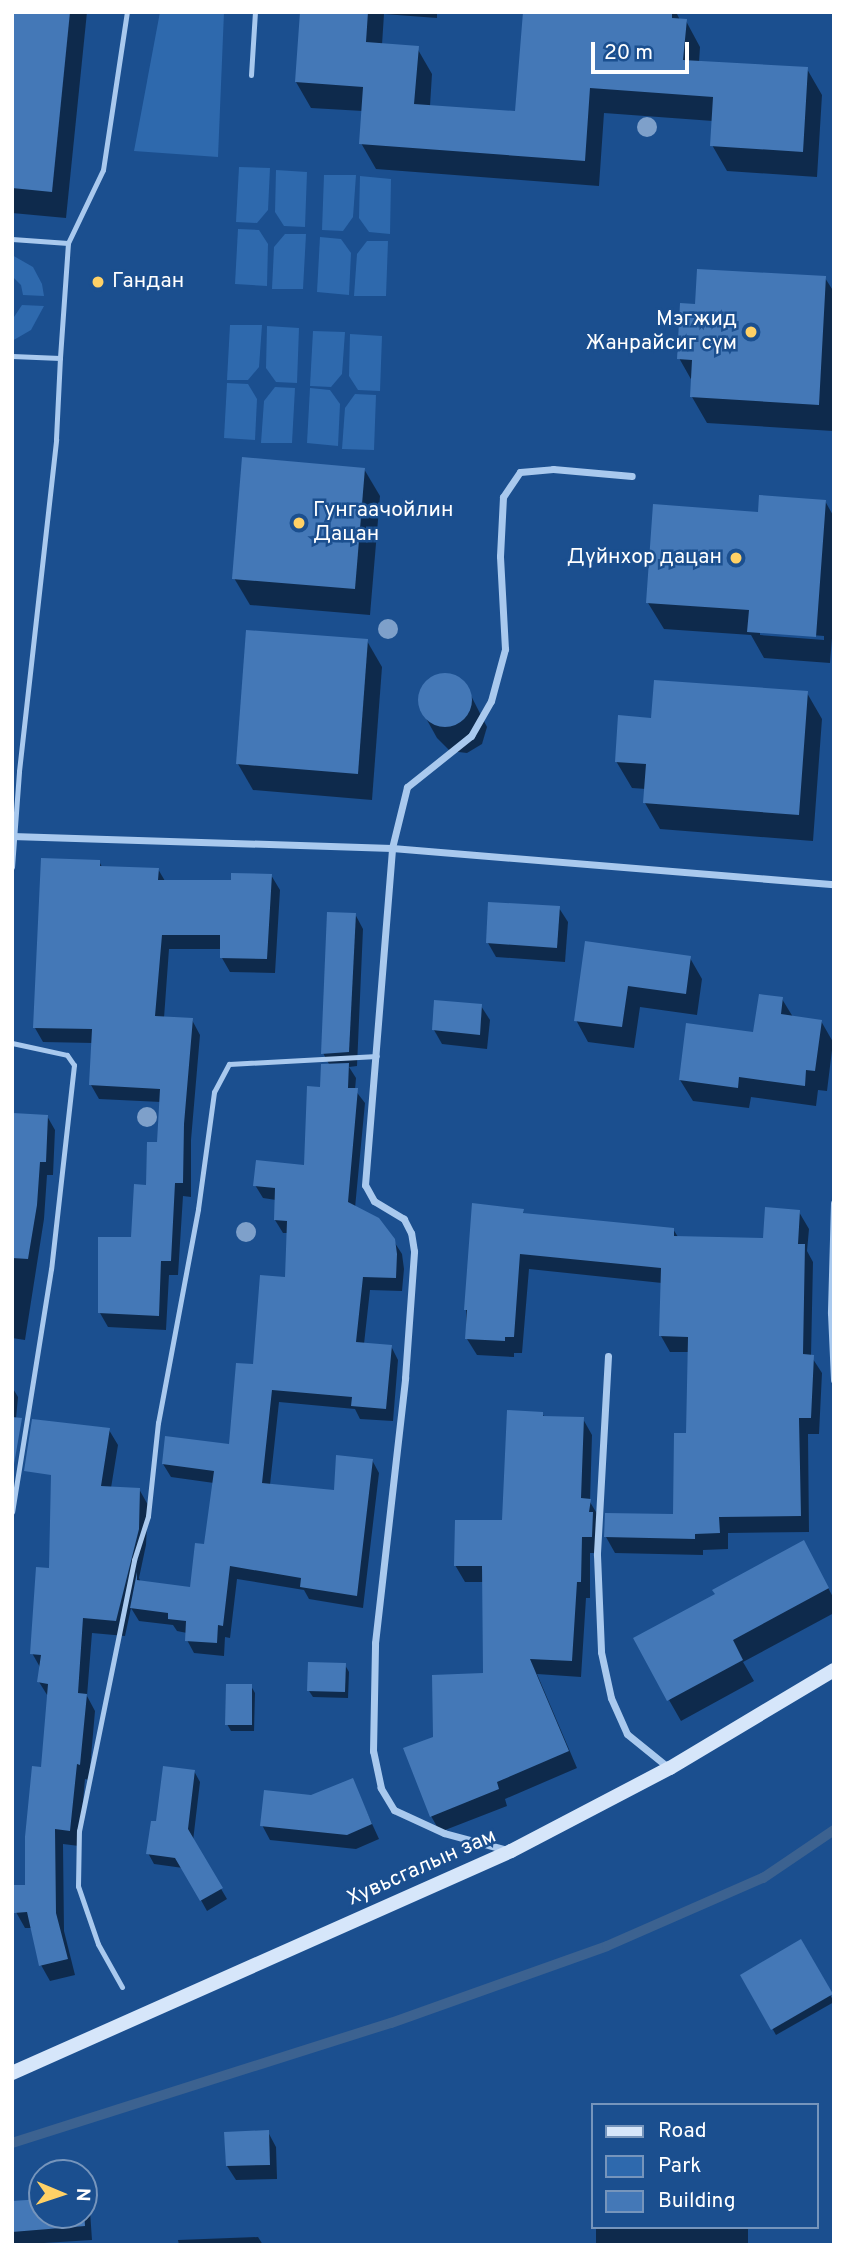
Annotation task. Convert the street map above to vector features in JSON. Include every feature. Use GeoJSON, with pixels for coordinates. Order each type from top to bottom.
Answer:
{"type":"FeatureCollection","features":[{"type":"Feature","properties":{"kind":"main road","name":"Хувьсгалын зам"},"geometry":{"type":"LineString","coordinates":[[12,2073],[511,1851],[670,1768],[834,1670]]}},
{"type":"Feature","properties":{"kind":"street"},"geometry":{"type":"LineString","coordinates":[[511,1851],[444,1833],[394,1810],[381,1788],[373,1751],[375,1643],[405,1378],[414,1251],[411,1233],[404,1219],[374,1201],[365,1185],[392,848],[407,787],[471,736],[491,701],[505,649],[500,556],[503,497],[520,472],[553,469],[632,476]]}},
{"type":"Feature","properties":{"kind":"street"},"geometry":{"type":"LineString","coordinates":[[14,836],[392,848],[834,884]]}},
{"type":"Feature","properties":{"kind":"street"},"geometry":{"type":"LineString","coordinates":[[834,1203],[831,1313],[834,1380]]}},
{"type":"Feature","properties":{"kind":"street"},"geometry":{"type":"LineString","coordinates":[[608,1356],[597,1555],[601,1652],[611,1698],[627,1734],[670,1768]]}},
{"type":"Feature","properties":{"kind":"lane"},"geometry":{"type":"LineString","coordinates":[[12,867],[19,771],[56,439],[68,243],[103,170],[127,12]]}},
{"type":"Feature","properties":{"kind":"lane"},"geometry":{"type":"LineString","coordinates":[[251,75],[255,12]]}},
{"type":"Feature","properties":{"kind":"lane"},"geometry":{"type":"LineString","coordinates":[[12,239],[68,243]]}},
{"type":"Feature","properties":{"kind":"lane"},"geometry":{"type":"LineString","coordinates":[[12,356],[60,358]]}},
{"type":"Feature","properties":{"kind":"lane"},"geometry":{"type":"LineString","coordinates":[[12,1043],[67,1055],[74,1065],[51,1269],[12,1512]]}},
{"type":"Feature","properties":{"kind":"lane"},"geometry":{"type":"LineString","coordinates":[[122,1987],[98,1944],[78,1886],[79,1830],[134,1560],[148,1516],[158,1423],[196,1222],[215,1093],[229,1064],[377,1056]]}},
{"type":"Feature","properties":{"kind":"green space"},"geometry":{"type":"Polygon","coordinates":[[[160,12],[224,12],[218,157],[134,151],[160,12]]]}},
{"type":"Feature","properties":{"kind":"green space"},"geometry":{"type":"Polygon","coordinates":[[[239,167],[270,168],[268,210],[257,223],[236,222],[239,167]]]}},
{"type":"Feature","properties":{"kind":"green space"},"geometry":{"type":"Polygon","coordinates":[[[276,170],[307,172],[305,227],[284,226],[275,212],[276,170]]]}},
{"type":"Feature","properties":{"kind":"green space"},"geometry":{"type":"Polygon","coordinates":[[[324,175],[356,175],[353,217],[343,231],[322,230],[324,175]]]}},
{"type":"Feature","properties":{"kind":"green space"},"geometry":{"type":"Polygon","coordinates":[[[360,176],[391,179],[390,234],[369,232],[359,218],[360,176]]]}},
{"type":"Feature","properties":{"kind":"green space"},"geometry":{"type":"Polygon","coordinates":[[[238,229],[259,230],[268,244],[267,286],[235,284],[238,229]]]}},
{"type":"Feature","properties":{"kind":"green space"},"geometry":{"type":"Polygon","coordinates":[[[285,234],[306,234],[303,289],[272,289],[274,247],[285,234]]]}},
{"type":"Feature","properties":{"kind":"green space"},"geometry":{"type":"Polygon","coordinates":[[[320,237],[341,239],[351,253],[349,295],[317,292],[320,237]]]}},
{"type":"Feature","properties":{"kind":"green space"},"geometry":{"type":"Polygon","coordinates":[[[367,241],[388,241],[386,296],[354,296],[357,254],[367,241]]]}},
{"type":"Feature","properties":{"kind":"green space"},"geometry":{"type":"Polygon","coordinates":[[[12,255],[33,267],[42,284],[44,296],[23,295],[21,285],[12,276],[12,255]]]}},
{"type":"Feature","properties":{"kind":"green space"},"geometry":{"type":"Polygon","coordinates":[[[22,305],[44,306],[31,330],[12,341],[12,320],[22,305]]]}},
{"type":"Feature","properties":{"kind":"green space"},"geometry":{"type":"Polygon","coordinates":[[[230,325],[262,325],[259,367],[248,380],[227,380],[230,325]]]}},
{"type":"Feature","properties":{"kind":"green space"},"geometry":{"type":"Polygon","coordinates":[[[267,326],[299,328],[297,383],[276,382],[266,368],[267,326]]]}},
{"type":"Feature","properties":{"kind":"green space"},"geometry":{"type":"Polygon","coordinates":[[[313,331],[345,332],[342,374],[331,387],[310,386],[313,331]]]}},
{"type":"Feature","properties":{"kind":"green space"},"geometry":{"type":"Polygon","coordinates":[[[350,334],[382,336],[380,391],[358,390],[349,376],[350,334]]]}},
{"type":"Feature","properties":{"kind":"green space"},"geometry":{"type":"Polygon","coordinates":[[[227,383],[248,384],[257,399],[255,440],[224,438],[227,383]]]}},
{"type":"Feature","properties":{"kind":"green space"},"geometry":{"type":"Polygon","coordinates":[[[275,387],[295,388],[292,443],[261,443],[264,401],[275,387]]]}},
{"type":"Feature","properties":{"kind":"green space"},"geometry":{"type":"Polygon","coordinates":[[[310,388],[330,390],[340,404],[338,446],[307,443],[310,388]]]}},
{"type":"Feature","properties":{"kind":"green space"},"geometry":{"type":"Polygon","coordinates":[[[355,394],[376,395],[374,450],[342,449],[345,408],[355,394]]]}},
{"type":"Feature","properties":{"kind":"building"},"geometry":{"type":"Polygon","coordinates":[[[12,12],[70,12],[52,192],[12,188],[12,12]]]}},
{"type":"Feature","properties":{"kind":"building"},"geometry":{"type":"Polygon","coordinates":[[[300,12],[368,12],[366,42],[419,46],[414,104],[515,111],[523,12],[672,12],[672,18],[687,19],[683,60],[808,67],[803,152],[710,146],[713,97],[590,88],[585,161],[359,144],[363,87],[295,82],[300,12]]]}},
{"type":"Feature","properties":{"kind":"building","name":"Мэгжид Жанрайсиг сүм"},"geometry":{"type":"Polygon","coordinates":[[[697,269],[826,276],[819,405],[690,397],[692,360],[677,359],[680,303],[695,304],[697,269]]]}},
{"type":"Feature","properties":{"kind":"building","name":"Гунгаачойлин Дацан"},"geometry":{"type":"Polygon","coordinates":[[[242,457],[365,468],[355,589],[232,579],[242,457]]]}},
{"type":"Feature","properties":{"kind":"building","name":"Дүйнхор дацан"},"geometry":{"type":"Polygon","coordinates":[[[759,495],[826,500],[816,637],[747,632],[749,610],[646,603],[653,504],[758,512],[759,495]]]}},
{"type":"Feature","properties":{"kind":"building"},"geometry":{"type":"Polygon","coordinates":[[[246,630],[368,639],[358,774],[236,764],[246,630]]]}},
{"type":"Feature","properties":{"kind":"building"},"geometry":{"type":"Polygon","coordinates":[[[445,673],[464,681],[472,700],[464,719],[445,727],[426,719],[418,700],[426,681],[445,673]]]}},
{"type":"Feature","properties":{"kind":"building"},"geometry":{"type":"Polygon","coordinates":[[[654,680],[808,691],[799,815],[643,803],[646,764],[615,762],[618,715],[651,718],[654,680]]]}},
{"type":"Feature","properties":{"kind":"building"},"geometry":{"type":"Polygon","coordinates":[[[41,858],[100,860],[100,866],[159,868],[158,880],[231,880],[231,873],[272,874],[267,959],[220,958],[220,935],[162,935],[155,1016],[193,1018],[184,1124],[183,1183],[175,1183],[171,1261],[161,1261],[159,1316],[98,1313],[98,1237],[131,1237],[134,1184],[146,1185],[147,1142],[157,1142],[160,1089],[89,1085],[92,1029],[33,1028],[41,858]]]}},
{"type":"Feature","properties":{"kind":"building"},"geometry":{"type":"Polygon","coordinates":[[[488,902],[560,906],[557,948],[486,943],[488,902]]]}},
{"type":"Feature","properties":{"kind":"building"},"geometry":{"type":"Polygon","coordinates":[[[327,912],[356,913],[349,1052],[321,1054],[327,912]]]}},
{"type":"Feature","properties":{"kind":"building"},"geometry":{"type":"Polygon","coordinates":[[[585,941],[691,956],[686,994],[628,986],[622,1027],[574,1021],[585,941]]]}},
{"type":"Feature","properties":{"kind":"building"},"geometry":{"type":"Polygon","coordinates":[[[759,994],[783,997],[781,1014],[822,1020],[815,1071],[806,1070],[805,1086],[739,1077],[738,1088],[679,1080],[686,1023],[753,1032],[759,994]]]}},
{"type":"Feature","properties":{"kind":"building"},"geometry":{"type":"Polygon","coordinates":[[[434,1000],[482,1004],[480,1035],[432,1030],[434,1000]]]}},
{"type":"Feature","properties":{"kind":"building"},"geometry":{"type":"Polygon","coordinates":[[[349,1063],[348,1088],[358,1088],[348,1202],[379,1218],[395,1239],[397,1254],[396,1278],[363,1277],[356,1342],[392,1345],[386,1409],[351,1406],[352,1397],[272,1390],[262,1483],[334,1490],[336,1455],[373,1459],[357,1596],[300,1587],[301,1578],[230,1566],[223,1626],[218,1625],[217,1643],[185,1641],[186,1621],[168,1619],[168,1613],[130,1608],[137,1572],[137,1580],[190,1587],[195,1543],[204,1544],[214,1471],[162,1464],[165,1436],[229,1444],[236,1363],[253,1364],[260,1275],[285,1277],[287,1221],[274,1220],[275,1188],[253,1186],[256,1160],[304,1165],[307,1086],[320,1087],[321,1064],[349,1063]]]}},
{"type":"Feature","properties":{"kind":"building"},"geometry":{"type":"Polygon","coordinates":[[[13,1113],[48,1115],[46,1162],[40,1162],[37,1205],[28,1259],[12,1258],[13,1113]]]}},
{"type":"Feature","properties":{"kind":"building"},"geometry":{"type":"Polygon","coordinates":[[[472,1203],[524,1209],[523,1213],[674,1228],[674,1236],[763,1238],[765,1207],[800,1210],[798,1244],[805,1244],[803,1354],[814,1355],[811,1418],[799,1418],[801,1516],[719,1517],[720,1533],[695,1534],[695,1539],[604,1537],[605,1513],[673,1514],[674,1433],[686,1433],[688,1337],[659,1336],[661,1268],[520,1254],[514,1337],[505,1337],[505,1341],[465,1339],[467,1310],[464,1310],[472,1203]]]}},
{"type":"Feature","properties":{"kind":"building"},"geometry":{"type":"Polygon","coordinates":[[[507,1410],[543,1412],[543,1416],[584,1417],[581,1498],[591,1499],[589,1512],[593,1512],[592,1537],[582,1537],[581,1582],[577,1582],[572,1661],[530,1659],[569,1751],[497,1782],[499,1789],[430,1817],[403,1748],[433,1737],[432,1675],[483,1673],[482,1566],[454,1566],[455,1520],[502,1520],[507,1410]]]}},
{"type":"Feature","properties":{"kind":"building"},"geometry":{"type":"Polygon","coordinates":[[[12,1417],[22,1418],[13,1470],[12,1469],[12,1417]]]}},
{"type":"Feature","properties":{"kind":"building"},"geometry":{"type":"Polygon","coordinates":[[[32,1419],[110,1428],[101,1486],[140,1488],[139,1529],[116,1621],[83,1618],[78,1693],[87,1694],[80,1765],[77,1764],[70,1831],[55,1829],[56,1913],[68,1959],[39,1966],[27,1912],[14,1913],[14,1885],[25,1885],[25,1837],[32,1766],[41,1767],[48,1684],[37,1682],[41,1655],[30,1654],[36,1567],[49,1568],[51,1475],[24,1471],[32,1419]]]}},
{"type":"Feature","properties":{"kind":"building"},"geometry":{"type":"Polygon","coordinates":[[[804,1540],[829,1588],[733,1640],[743,1660],[667,1701],[633,1638],[715,1594],[712,1590],[804,1540]]]}},
{"type":"Feature","properties":{"kind":"building"},"geometry":{"type":"Polygon","coordinates":[[[308,1662],[346,1663],[345,1692],[307,1691],[308,1662]]]}},
{"type":"Feature","properties":{"kind":"building"},"geometry":{"type":"Polygon","coordinates":[[[226,1684],[252,1684],[252,1725],[225,1725],[226,1684]]]}},
{"type":"Feature","properties":{"kind":"building"},"geometry":{"type":"Polygon","coordinates":[[[163,1766],[195,1770],[188,1829],[223,1888],[200,1901],[175,1858],[146,1854],[151,1821],[156,1821],[163,1766]]]}},
{"type":"Feature","properties":{"kind":"building"},"geometry":{"type":"Polygon","coordinates":[[[353,1778],[372,1824],[347,1835],[260,1826],[264,1790],[311,1795],[353,1778]]]}},
{"type":"Feature","properties":{"kind":"building"},"geometry":{"type":"Polygon","coordinates":[[[801,1939],[833,1994],[771,2030],[740,1975],[801,1939]]]}},
{"type":"Feature","properties":{"kind":"building"},"geometry":{"type":"Polygon","coordinates":[[[269,2130],[270,2165],[226,2166],[224,2132],[269,2130]]]}},
{"type":"Feature","properties":{"kind":"building"},"geometry":{"type":"Polygon","coordinates":[[[28,2200],[28,2229],[48,2229],[12,2232],[12,2201],[28,2200]]]}},
{"type":"Feature","properties":{"kind":"waterway"},"geometry":{"type":"LineString","coordinates":[[12,2143],[391,2023],[607,1946],[763,1878],[834,1830]]}},
{"type":"Feature","properties":{"kind":"place","name":"Гандан"},"geometry":{"type":"Point","coordinates":[98,282]}},
{"type":"Feature","properties":{"kind":"place","name":"Мэгжид Жанрайсиг сүм"},"geometry":{"type":"Point","coordinates":[751,332]}},
{"type":"Feature","properties":{"kind":"place","name":"Гунгаачойлин Дацан"},"geometry":{"type":"Point","coordinates":[299,523]}},
{"type":"Feature","properties":{"kind":"place","name":"Дүйнхор дацан"},"geometry":{"type":"Point","coordinates":[736,558]}}]}
